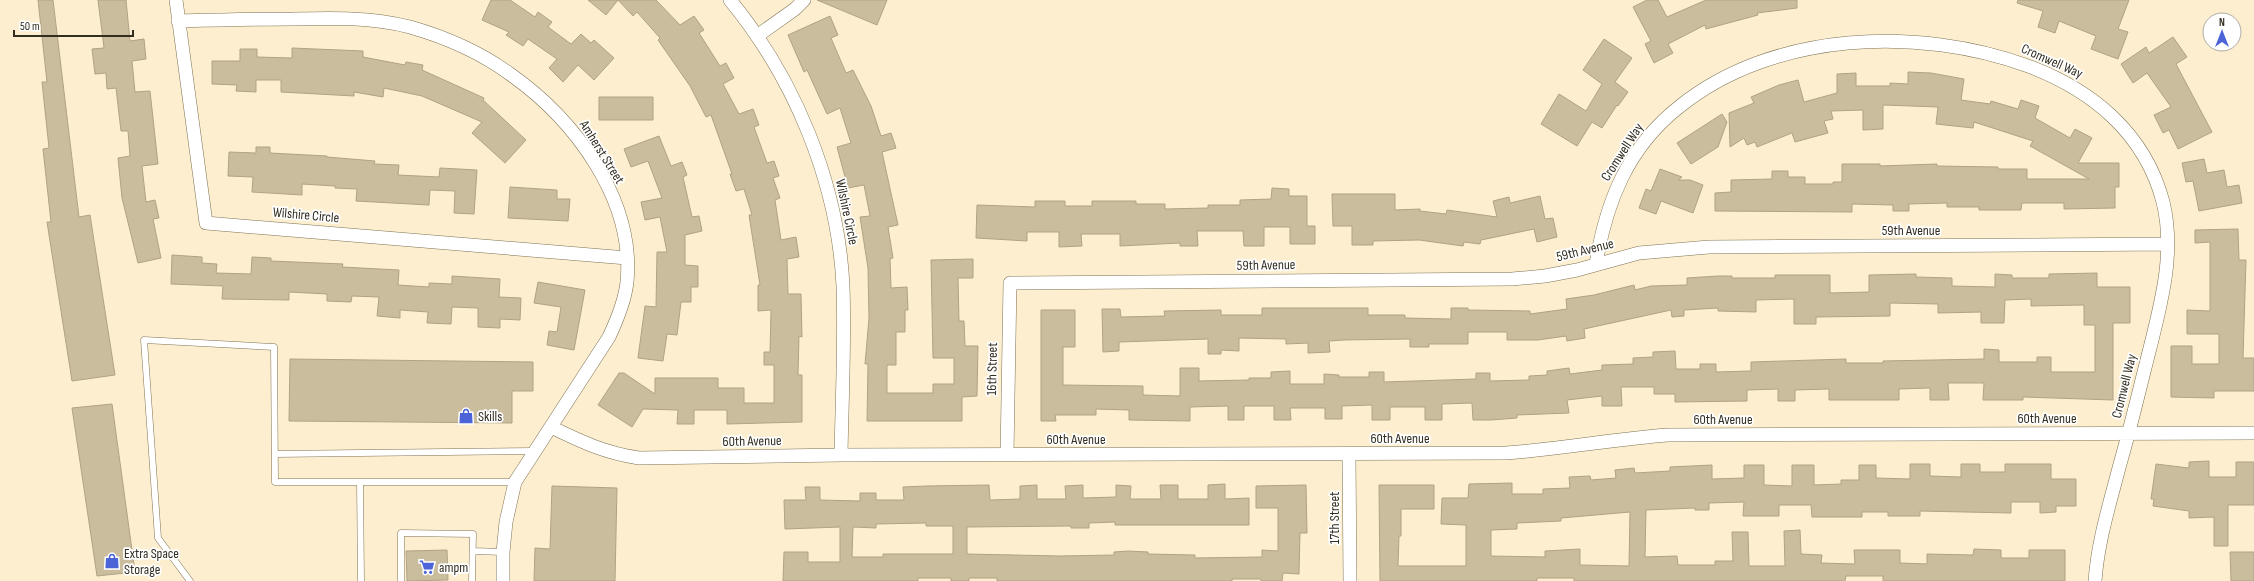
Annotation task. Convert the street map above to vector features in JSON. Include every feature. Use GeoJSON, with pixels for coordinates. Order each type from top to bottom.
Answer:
{"type":"FeatureCollection","features":[{"type":"Feature","properties":{"kind":"street","name":"Wilshire Circle"},"geometry":{"type":"LineString","coordinates":[[176,0],[206,223],[627,258]]}},
{"type":"Feature","properties":{"kind":"street","name":"Wilshire Circle"},"geometry":{"type":"LineString","coordinates":[[730,0],[758,36],[780,74],[804,122],[829,198],[838,241],[843,285],[841,455]]}},
{"type":"Feature","properties":{"kind":"street"},"geometry":{"type":"LineString","coordinates":[[758,36],[795,9],[804,0]]}},
{"type":"Feature","properties":{"kind":"street","name":"Amherst Street"},"geometry":{"type":"LineString","coordinates":[[178,21],[346,18],[378,21],[409,27],[444,38],[478,54],[510,73],[539,96],[565,123],[584,148],[604,180],[618,213],[624,233],[627,258],[626,283],[617,319],[608,337],[515,482],[506,522],[503,552],[503,581]]}},
{"type":"Feature","properties":{"kind":"street","name":"Cromwell Way"},"geometry":{"type":"LineString","coordinates":[[1596,264],[1607,210],[1621,179],[1643,144],[1678,107],[1722,79],[1769,60],[1822,47],[1876,41],[1930,43],[1984,52],[2036,69],[2088,95],[2121,124],[2145,157],[2156,179],[2162,200],[2168,244],[2165,283],[2160,308],[2129,433],[2104,519],[2096,557],[2094,581]]}},
{"type":"Feature","properties":{"kind":"street","name":"59th Avenue"},"geometry":{"type":"LineString","coordinates":[[1010,284],[1512,279],[1545,276],[1639,253],[1709,247],[2168,244]]}},
{"type":"Feature","properties":{"kind":"street","name":"16th Street"},"geometry":{"type":"LineString","coordinates":[[1007,455],[1010,284]]}},
{"type":"Feature","properties":{"kind":"street","name":"60th Avenue"},"geometry":{"type":"LineString","coordinates":[[551,427],[592,448],[615,455],[639,458],[841,455],[1350,455],[1506,453],[1541,451],[1624,438],[1668,435],[2254,433]]}},
{"type":"Feature","properties":{"kind":"street","name":"17th Street"},"geometry":{"type":"LineString","coordinates":[[1350,455],[1350,581]]}},
{"type":"Feature","properties":{"kind":"lane"},"geometry":{"type":"LineString","coordinates":[[190,581],[158,538],[144,340],[274,346],[275,482],[515,482]]}},
{"type":"Feature","properties":{"kind":"lane"},"geometry":{"type":"LineString","coordinates":[[275,454],[536,451]]}},
{"type":"Feature","properties":{"kind":"lane"},"geometry":{"type":"LineString","coordinates":[[360,482],[361,581]]}},
{"type":"Feature","properties":{"kind":"lane"},"geometry":{"type":"LineString","coordinates":[[401,581],[401,533],[473,534],[472,581]]}},
{"type":"Feature","properties":{"kind":"lane"},"geometry":{"type":"LineString","coordinates":[[473,551],[503,552]]}},
{"type":"Feature","properties":{"kind":"building"},"geometry":{"type":"Polygon","coordinates":[[[38,0],[53,0],[79,217],[90,215],[115,375],[72,381],[47,222],[51,222],[43,149],[49,148],[42,82],[47,82],[38,0]]]}},
{"type":"Feature","properties":{"kind":"building"},"geometry":{"type":"Polygon","coordinates":[[[98,0],[126,0],[130,41],[144,39],[146,59],[132,61],[135,92],[150,91],[158,164],[142,166],[146,202],[155,200],[159,218],[153,219],[161,258],[138,263],[122,198],[118,158],[130,156],[128,131],[121,131],[116,88],[107,89],[106,73],[95,74],[92,49],[104,48],[98,0]]]}},
{"type":"Feature","properties":{"kind":"building"},"geometry":{"type":"Polygon","coordinates":[[[491,0],[510,0],[535,17],[538,12],[552,22],[548,27],[571,44],[581,34],[591,43],[594,40],[614,58],[594,80],[578,65],[563,82],[549,68],[557,59],[528,39],[523,46],[506,35],[509,32],[482,20],[491,0]]]}},
{"type":"Feature","properties":{"kind":"building"},"geometry":{"type":"Polygon","coordinates":[[[588,0],[618,0],[606,15],[588,0]]]}},
{"type":"Feature","properties":{"kind":"building"},"geometry":{"type":"Polygon","coordinates":[[[618,0],[656,0],[680,25],[694,16],[704,30],[699,33],[720,66],[726,63],[734,78],[723,84],[739,114],[753,109],[759,125],[754,127],[767,163],[774,161],[779,176],[773,178],[780,198],[775,200],[781,240],[796,237],[799,257],[787,259],[788,294],[801,294],[802,337],[799,336],[798,375],[802,375],[802,422],[727,424],[727,410],[694,410],[694,424],[677,424],[678,410],[643,409],[632,427],[598,405],[619,373],[624,373],[655,394],[655,378],[718,378],[718,388],[744,388],[744,403],[774,403],[774,365],[764,365],[764,352],[770,352],[771,310],[758,311],[758,285],[760,285],[749,215],[752,215],[744,189],[736,191],[730,174],[732,174],[711,115],[706,117],[690,86],[658,40],[660,38],[637,12],[633,16],[618,0]]]}},
{"type":"Feature","properties":{"kind":"building"},"geometry":{"type":"Polygon","coordinates":[[[817,0],[887,0],[877,25],[817,0]]]}},
{"type":"Feature","properties":{"kind":"building"},"geometry":{"type":"Polygon","coordinates":[[[1647,0],[1658,0],[1667,17],[1706,0],[1797,0],[1797,8],[1757,13],[1758,15],[1706,29],[1705,25],[1668,44],[1673,53],[1654,63],[1645,44],[1651,41],[1633,7],[1647,0]]]}},
{"type":"Feature","properties":{"kind":"building"},"geometry":{"type":"Polygon","coordinates":[[[2018,0],[2129,0],[2118,29],[2128,32],[2118,59],[2091,49],[2096,36],[2059,21],[2055,33],[2038,27],[2043,11],[2017,3],[2018,0]]]}},
{"type":"Feature","properties":{"kind":"building"},"geometry":{"type":"Polygon","coordinates":[[[830,16],[838,35],[831,38],[846,73],[853,70],[871,106],[881,136],[891,133],[896,148],[882,152],[898,225],[888,227],[893,258],[890,259],[891,288],[907,287],[908,310],[905,310],[905,332],[896,332],[896,365],[887,365],[887,393],[933,393],[933,384],[954,384],[954,358],[933,358],[931,260],[973,259],[973,278],[958,278],[959,321],[964,321],[965,346],[978,346],[977,396],[962,397],[962,421],[867,421],[868,364],[865,364],[869,318],[868,268],[860,217],[870,216],[864,185],[848,188],[837,147],[851,143],[840,108],[827,114],[807,70],[804,72],[788,35],[830,16]]]}},
{"type":"Feature","properties":{"kind":"building"},"geometry":{"type":"Polygon","coordinates":[[[2173,37],[2187,57],[2176,64],[2212,132],[2178,149],[2169,130],[2163,133],[2154,115],[2171,107],[2147,73],[2133,83],[2121,64],[2146,47],[2149,53],[2173,37]]]}},
{"type":"Feature","properties":{"kind":"building"},"geometry":{"type":"Polygon","coordinates":[[[1604,39],[1632,58],[1615,82],[1628,92],[1618,106],[1617,105],[1602,128],[1592,122],[1577,146],[1541,124],[1559,94],[1586,111],[1602,84],[1583,70],[1604,39]]]}},
{"type":"Feature","properties":{"kind":"building"},"geometry":{"type":"Polygon","coordinates":[[[292,48],[363,51],[363,57],[405,65],[406,62],[423,65],[422,70],[484,98],[483,100],[526,140],[505,163],[472,133],[482,122],[422,96],[384,88],[383,97],[354,92],[354,96],[281,92],[281,80],[256,80],[256,92],[236,91],[237,85],[212,84],[212,61],[240,61],[240,49],[257,49],[257,57],[292,58],[292,48]]]}},
{"type":"Feature","properties":{"kind":"building"},"geometry":{"type":"Polygon","coordinates":[[[1908,72],[1931,73],[1964,79],[1961,100],[1990,104],[1991,101],[2018,109],[2021,100],[2039,106],[2035,118],[2070,138],[2075,129],[2092,138],[2078,163],[2119,163],[2119,187],[2115,187],[2115,208],[2064,209],[2064,203],[2022,203],[2021,210],[1979,210],[1979,207],[1947,207],[1947,203],[1909,204],[1909,211],[1893,211],[1893,205],[1852,204],[1852,212],[1715,211],[1715,193],[1731,192],[1731,180],[1772,179],[1772,171],[1788,171],[1788,177],[1805,177],[1805,184],[1833,184],[1833,182],[1842,182],[1842,164],[1880,164],[1880,166],[1937,164],[1937,166],[1998,167],[1998,169],[2027,169],[2027,179],[2089,179],[2030,146],[2033,141],[1974,122],[1973,128],[1936,124],[1938,107],[1883,105],[1883,129],[1863,130],[1863,110],[1831,111],[1833,119],[1824,121],[1828,133],[1795,142],[1792,133],[1757,147],[1755,142],[1747,145],[1744,138],[1730,147],[1729,113],[1754,103],[1751,97],[1779,85],[1798,80],[1804,102],[1837,93],[1837,74],[1856,73],[1856,86],[1890,86],[1890,83],[1908,84],[1908,72]]]}},
{"type":"Feature","properties":{"kind":"building"},"geometry":{"type":"Polygon","coordinates":[[[599,97],[653,97],[653,120],[599,120],[599,97]]]}},
{"type":"Feature","properties":{"kind":"building"},"geometry":{"type":"Polygon","coordinates":[[[1722,114],[1727,122],[1718,147],[1691,164],[1677,143],[1722,114]]]}},
{"type":"Feature","properties":{"kind":"building"},"geometry":{"type":"Polygon","coordinates":[[[659,136],[671,166],[682,162],[687,175],[683,177],[692,217],[699,216],[702,231],[685,235],[685,265],[698,266],[698,287],[691,287],[691,302],[681,302],[677,335],[667,334],[663,361],[638,358],[645,306],[656,307],[657,252],[667,252],[660,217],[645,220],[641,202],[662,198],[648,161],[631,167],[624,149],[659,136]]]}},
{"type":"Feature","properties":{"kind":"building"},"geometry":{"type":"Polygon","coordinates":[[[256,147],[270,147],[270,153],[327,156],[375,161],[374,164],[399,165],[398,175],[439,177],[440,168],[477,170],[474,214],[454,213],[455,191],[430,190],[429,205],[356,201],[357,189],[335,188],[335,186],[302,184],[302,195],[252,192],[253,177],[228,176],[229,152],[256,153],[256,147]]]}},
{"type":"Feature","properties":{"kind":"building"},"geometry":{"type":"Polygon","coordinates":[[[2204,159],[2207,173],[2224,170],[2227,187],[2239,185],[2242,203],[2199,211],[2193,181],[2186,182],[2182,163],[2204,159]]]}},
{"type":"Feature","properties":{"kind":"building"},"geometry":{"type":"Polygon","coordinates":[[[1660,169],[1682,177],[1678,180],[1690,180],[1703,185],[1693,213],[1661,201],[1656,214],[1639,208],[1646,189],[1651,191],[1660,169]]]}},
{"type":"Feature","properties":{"kind":"building"},"geometry":{"type":"Polygon","coordinates":[[[510,187],[557,190],[557,199],[570,199],[568,221],[508,218],[510,187]]]}},
{"type":"Feature","properties":{"kind":"building"},"geometry":{"type":"Polygon","coordinates":[[[1272,188],[1289,189],[1289,196],[1307,196],[1307,226],[1315,226],[1315,244],[1290,244],[1290,227],[1264,227],[1264,246],[1244,246],[1243,231],[1197,231],[1198,246],[1180,246],[1180,243],[1120,246],[1120,234],[1081,234],[1082,246],[1059,247],[1059,232],[1027,232],[1027,241],[976,238],[977,205],[1035,207],[1035,201],[1065,201],[1065,206],[1092,206],[1092,201],[1136,201],[1136,204],[1165,204],[1165,209],[1208,208],[1208,205],[1240,205],[1240,200],[1271,199],[1272,188]]]}},
{"type":"Feature","properties":{"kind":"building"},"geometry":{"type":"Polygon","coordinates":[[[1332,194],[1395,194],[1395,210],[1420,209],[1420,211],[1446,214],[1447,210],[1497,217],[1493,201],[1509,197],[1510,203],[1540,196],[1545,219],[1553,218],[1557,237],[1537,242],[1534,229],[1481,240],[1480,244],[1464,242],[1463,246],[1419,240],[1373,241],[1373,245],[1352,245],[1352,226],[1333,226],[1332,194]]]}},
{"type":"Feature","properties":{"kind":"building"},"geometry":{"type":"Polygon","coordinates":[[[2238,229],[2239,260],[2246,260],[2243,358],[2254,358],[2254,391],[2214,391],[2214,398],[2171,397],[2171,346],[2192,346],[2192,364],[2219,364],[2219,334],[2187,334],[2187,310],[2210,311],[2210,242],[2195,243],[2195,230],[2238,229]]]}},
{"type":"Feature","properties":{"kind":"building"},"geometry":{"type":"Polygon","coordinates":[[[172,255],[202,257],[202,263],[217,264],[216,273],[251,274],[252,257],[271,258],[271,261],[343,264],[342,267],[399,270],[398,285],[429,287],[429,283],[452,284],[452,276],[500,279],[499,297],[521,298],[520,320],[500,319],[500,328],[478,327],[478,308],[452,307],[451,324],[427,323],[428,312],[400,310],[400,318],[377,316],[379,297],[352,296],[351,302],[327,301],[327,294],[289,292],[289,300],[222,299],[223,286],[171,284],[172,255]]]}},
{"type":"Feature","properties":{"kind":"building"},"geometry":{"type":"Polygon","coordinates":[[[2097,273],[2097,287],[2130,287],[2130,323],[2113,323],[2113,400],[2023,397],[2023,400],[1983,400],[1984,383],[1948,383],[1949,400],[1930,400],[1930,388],[1899,389],[1899,400],[1829,400],[1829,389],[1795,390],[1795,401],[1778,401],[1778,389],[1747,390],[1747,401],[1675,402],[1675,394],[1654,394],[1654,387],[1621,387],[1622,406],[1602,406],[1602,396],[1567,400],[1569,413],[1517,415],[1517,418],[1491,420],[1473,420],[1472,403],[1442,404],[1442,420],[1425,420],[1425,407],[1390,407],[1390,420],[1372,420],[1372,405],[1342,406],[1342,419],[1325,419],[1325,408],[1290,408],[1291,420],[1274,420],[1274,406],[1244,406],[1244,420],[1228,420],[1228,406],[1190,407],[1190,421],[1129,420],[1129,410],[1096,409],[1096,415],[1055,415],[1056,421],[1041,421],[1041,310],[1075,310],[1075,347],[1063,347],[1063,385],[1143,386],[1143,395],[1180,396],[1180,368],[1199,368],[1199,381],[1271,378],[1271,372],[1290,371],[1290,384],[1324,384],[1324,374],[1339,375],[1339,377],[1369,377],[1369,372],[1384,372],[1384,382],[1476,379],[1476,373],[1490,373],[1490,381],[1529,380],[1529,376],[1547,375],[1547,371],[1569,368],[1570,374],[1602,370],[1602,365],[1633,364],[1633,358],[1653,357],[1653,352],[1675,351],[1676,369],[1700,369],[1700,364],[1716,364],[1716,372],[1751,371],[1751,362],[1846,359],[1846,363],[1883,363],[1883,361],[1984,359],[1984,349],[1999,350],[1999,362],[2037,362],[2037,357],[2051,357],[2051,372],[2095,372],[2095,325],[2084,325],[2084,305],[2031,306],[2031,299],[2005,300],[2004,323],[1981,323],[1981,312],[1938,313],[1938,304],[1890,303],[1890,316],[1816,317],[1816,324],[1794,324],[1794,299],[1756,300],[1756,312],[1718,311],[1718,308],[1684,310],[1684,316],[1672,317],[1671,310],[1584,329],[1585,338],[1567,341],[1566,336],[1538,340],[1507,340],[1507,332],[1468,332],[1468,344],[1429,344],[1429,347],[1410,347],[1410,339],[1344,340],[1329,341],[1330,352],[1308,353],[1308,343],[1286,344],[1286,339],[1239,338],[1239,351],[1221,350],[1221,354],[1208,354],[1208,339],[1119,342],[1119,351],[1103,352],[1102,309],[1120,309],[1121,317],[1165,316],[1164,311],[1221,310],[1221,315],[1262,315],[1262,308],[1368,308],[1368,315],[1405,315],[1405,318],[1451,319],[1451,308],[1468,308],[1468,310],[1530,311],[1530,314],[1567,309],[1566,299],[1594,295],[1634,285],[1635,290],[1651,286],[1687,285],[1687,278],[1732,276],[1732,278],[1775,278],[1775,275],[1830,275],[1830,293],[1869,292],[1869,275],[1916,274],[1916,277],[1952,278],[1952,286],[1995,287],[1995,274],[2012,275],[2012,278],[2049,278],[2049,274],[2097,273]]]}},
{"type":"Feature","properties":{"kind":"building"},"geometry":{"type":"Polygon","coordinates":[[[538,282],[585,290],[574,350],[547,345],[549,331],[557,332],[561,307],[534,303],[538,282]]]}},
{"type":"Feature","properties":{"kind":"building"},"geometry":{"type":"Polygon","coordinates":[[[290,359],[533,362],[533,391],[512,391],[512,423],[289,421],[290,359]]]}},
{"type":"Feature","properties":{"kind":"building"},"geometry":{"type":"Polygon","coordinates":[[[112,404],[135,572],[97,576],[72,408],[112,404]]]}},
{"type":"Feature","properties":{"kind":"building"},"geometry":{"type":"Polygon","coordinates":[[[2209,461],[2209,477],[2236,477],[2236,462],[2254,462],[2254,505],[2228,505],[2228,546],[2214,546],[2214,517],[2189,518],[2189,511],[2153,506],[2154,499],[2151,499],[2156,464],[2189,468],[2189,462],[2209,461]]]}},
{"type":"Feature","properties":{"kind":"building"},"geometry":{"type":"Polygon","coordinates":[[[1910,464],[1930,464],[1930,476],[1961,477],[1961,464],[1980,464],[1980,472],[2005,472],[2005,464],[2051,464],[2051,479],[2076,479],[2076,506],[2056,506],[2056,512],[2040,513],[2040,502],[2011,502],[2011,513],[1920,511],[1920,516],[1888,516],[1888,512],[1862,512],[1862,517],[1812,517],[1811,505],[1779,505],[1779,516],[1743,516],[1744,502],[1709,503],[1709,510],[1695,510],[1695,508],[1646,510],[1645,557],[1677,556],[1678,565],[1715,565],[1715,561],[1733,561],[1732,532],[1748,532],[1749,566],[1785,566],[1784,531],[1800,530],[1801,554],[1822,555],[1821,563],[1855,564],[1854,550],[1900,550],[1900,563],[1927,564],[1927,554],[1973,555],[1974,549],[2001,550],[2001,558],[2029,558],[2029,550],[2065,550],[2065,581],[1883,581],[1883,576],[1846,576],[1845,581],[1574,581],[1574,578],[1537,578],[1537,581],[1380,581],[1379,485],[1434,485],[1434,509],[1401,509],[1401,536],[1399,536],[1398,566],[1466,566],[1466,525],[1441,524],[1442,498],[1468,498],[1469,484],[1512,483],[1512,494],[1543,494],[1543,489],[1570,488],[1569,477],[1590,476],[1591,480],[1616,478],[1615,470],[1634,468],[1635,473],[1670,471],[1670,467],[1712,465],[1712,479],[1744,478],[1744,465],[1764,465],[1764,485],[1792,486],[1792,465],[1814,465],[1814,485],[1841,484],[1841,480],[1859,480],[1859,465],[1876,465],[1876,478],[1910,479],[1910,464]],[[1630,512],[1561,518],[1561,521],[1517,523],[1517,529],[1491,530],[1491,556],[1545,557],[1545,551],[1580,549],[1580,565],[1629,566],[1630,512]]]}},
{"type":"Feature","properties":{"kind":"building"},"geometry":{"type":"Polygon","coordinates":[[[1225,484],[1225,499],[1249,498],[1249,525],[1115,525],[1115,522],[1089,523],[1089,528],[1071,528],[1071,526],[967,527],[967,554],[1060,556],[1114,555],[1114,552],[1128,551],[1148,552],[1148,554],[1195,555],[1195,558],[1262,557],[1262,550],[1278,551],[1278,508],[1256,508],[1256,486],[1306,485],[1307,533],[1300,533],[1299,574],[1283,573],[1282,581],[1232,579],[1232,581],[997,581],[997,578],[969,578],[969,581],[951,581],[951,578],[918,578],[918,581],[783,581],[784,552],[808,552],[808,562],[840,562],[840,527],[785,529],[784,500],[806,500],[805,487],[820,487],[820,500],[860,501],[860,493],[876,493],[876,500],[904,500],[903,487],[989,485],[990,500],[1020,499],[1020,486],[1037,485],[1037,499],[1066,499],[1065,486],[1083,485],[1083,498],[1116,497],[1116,485],[1131,486],[1130,499],[1161,499],[1160,485],[1178,485],[1178,499],[1208,499],[1208,485],[1225,484]],[[926,523],[876,524],[876,528],[853,527],[852,557],[883,557],[883,554],[953,554],[953,526],[926,526],[926,523]]]}},
{"type":"Feature","properties":{"kind":"building"},"geometry":{"type":"Polygon","coordinates":[[[552,486],[617,488],[615,581],[534,581],[535,548],[550,549],[552,486]]]}},
{"type":"Feature","properties":{"kind":"building"},"geometry":{"type":"Polygon","coordinates":[[[447,550],[448,580],[407,581],[406,551],[447,550]]]}},
{"type":"Feature","properties":{"kind":"building"},"geometry":{"type":"Polygon","coordinates":[[[2230,552],[2254,552],[2254,581],[2231,581],[2230,552]]]}},
{"type":"Feature","properties":{"kind":"place","name":"Skills"},"geometry":{"type":"Point","coordinates":[466,416]}},
{"type":"Feature","properties":{"kind":"place","name":"Extra Space Storage"},"geometry":{"type":"Point","coordinates":[112,561]}},
{"type":"Feature","properties":{"kind":"place","name":"ampm"},"geometry":{"type":"Point","coordinates":[427,567]}}]}
